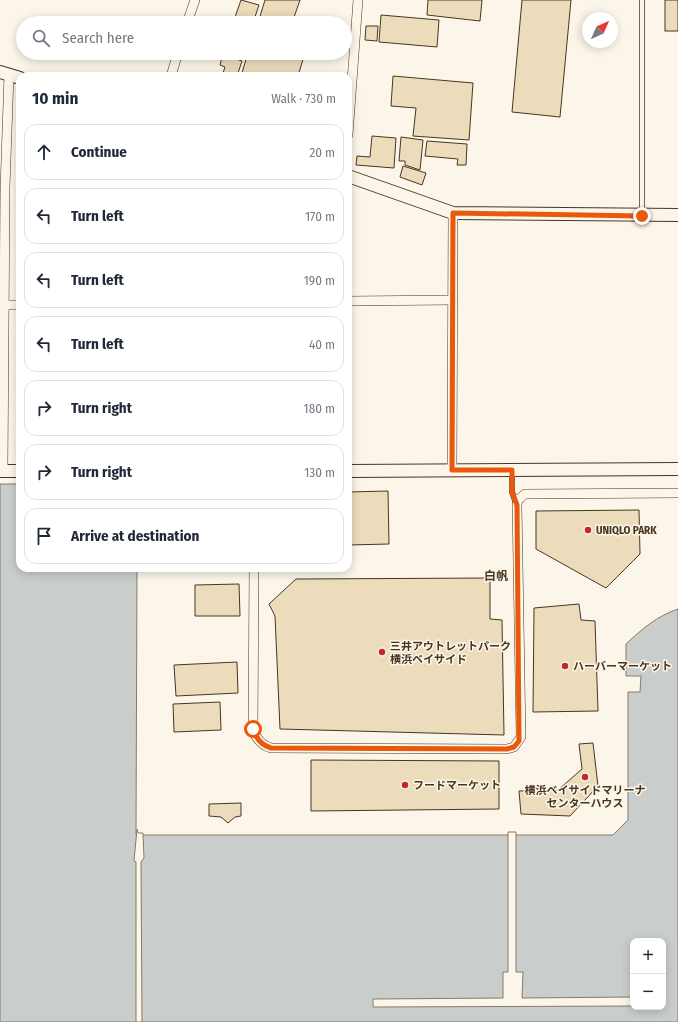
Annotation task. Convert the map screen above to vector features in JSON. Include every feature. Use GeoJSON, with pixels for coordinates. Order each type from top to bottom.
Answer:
{"type":"FeatureCollection","features":[{"type":"Feature","properties":{"kind":"street"},"geometry":{"type":"LineString","coordinates":[[189,16],[195,0]]}},
{"type":"Feature","properties":{"kind":"street"},"geometry":{"type":"LineString","coordinates":[[352,81],[358,0]]}},
{"type":"Feature","properties":{"kind":"street"},"geometry":{"type":"LineString","coordinates":[[172,72],[176,60]]}},
{"type":"Feature","properties":{"kind":"street"},"geometry":{"type":"LineString","coordinates":[[10,75],[3,188],[2,471],[16,471]]}},
{"type":"Feature","properties":{"kind":"street"},"geometry":{"type":"LineString","coordinates":[[352,177],[453,213],[642,216],[678,215]]}},
{"type":"Feature","properties":{"kind":"street"},"geometry":{"type":"LineString","coordinates":[[452,470],[453,213]]}},
{"type":"Feature","properties":{"kind":"street"},"geometry":{"type":"LineString","coordinates":[[352,301],[453,300]]}},
{"type":"Feature","properties":{"kind":"street"},"geometry":{"type":"LineString","coordinates":[[2,305],[16,305]]}},
{"type":"Feature","properties":{"kind":"street"},"geometry":{"type":"LineString","coordinates":[[352,471],[678,469]]}},
{"type":"Feature","properties":{"kind":"street"},"geometry":{"type":"LineString","coordinates":[[254,572],[253,729],[255,736],[265,746],[507,749],[514,747],[521,737],[518,500],[525,494],[678,493]]}},
{"type":"Feature","properties":{"kind":"lane"},"geometry":{"type":"LineString","coordinates":[[642,0],[642,216]]}},
{"type":"Feature","properties":{"kind":"lane"},"geometry":{"type":"LineString","coordinates":[[512,470],[512,492],[517,505]]}},
{"type":"Feature","properties":{"kind":"shaded area"},"geometry":{"type":"Polygon","coordinates":[[[0,484],[16,484],[16,572],[137,572],[136,835],[613,835],[628,820],[628,692],[640,692],[641,676],[626,676],[626,644],[638,633],[663,615],[678,609],[678,1022],[0,1022],[0,484]]]}},
{"type":"Feature","properties":{"kind":"pier"},"geometry":{"type":"Polygon","coordinates":[[[137,829],[138,833],[143,833],[144,858],[141,862],[142,1022],[136,1022],[136,862],[134,861],[137,829]]]}},
{"type":"Feature","properties":{"kind":"pier"},"geometry":{"type":"Polygon","coordinates":[[[508,832],[516,832],[516,972],[523,972],[522,998],[630,997],[630,1006],[373,1007],[373,999],[503,998],[503,972],[508,972],[508,832]]]}},
{"type":"Feature","properties":{"kind":"building"},"geometry":{"type":"Polygon","coordinates":[[[241,0],[259,5],[255,16],[235,16],[241,0]]]}},
{"type":"Feature","properties":{"kind":"building"},"geometry":{"type":"Polygon","coordinates":[[[265,0],[300,0],[294,16],[260,16],[265,0]]]}},
{"type":"Feature","properties":{"kind":"building"},"geometry":{"type":"Polygon","coordinates":[[[428,0],[482,0],[480,21],[427,15],[428,0]]]}},
{"type":"Feature","properties":{"kind":"building"},"geometry":{"type":"Polygon","coordinates":[[[522,0],[571,0],[560,117],[512,112],[522,0]]]}},
{"type":"Feature","properties":{"kind":"building"},"geometry":{"type":"Polygon","coordinates":[[[665,0],[678,0],[678,31],[665,31],[665,0]]]}},
{"type":"Feature","properties":{"kind":"building"},"geometry":{"type":"Polygon","coordinates":[[[381,15],[439,20],[437,47],[379,42],[381,15]]]}},
{"type":"Feature","properties":{"kind":"building"},"geometry":{"type":"Polygon","coordinates":[[[366,26],[378,26],[377,41],[365,40],[366,26]]]}},
{"type":"Feature","properties":{"kind":"building"},"geometry":{"type":"Polygon","coordinates":[[[221,60],[242,61],[238,72],[223,72],[225,67],[220,65],[221,60]]]}},
{"type":"Feature","properties":{"kind":"building"},"geometry":{"type":"Polygon","coordinates":[[[246,60],[303,60],[299,72],[242,72],[246,60]]]}},
{"type":"Feature","properties":{"kind":"building"},"geometry":{"type":"Polygon","coordinates":[[[393,76],[473,83],[469,140],[413,136],[416,108],[391,106],[393,76]]]}},
{"type":"Feature","properties":{"kind":"building"},"geometry":{"type":"Polygon","coordinates":[[[372,136],[396,138],[394,168],[356,165],[357,156],[370,157],[372,136]]]}},
{"type":"Feature","properties":{"kind":"building"},"geometry":{"type":"Polygon","coordinates":[[[401,137],[423,140],[420,170],[405,165],[405,161],[399,161],[401,137]]]}},
{"type":"Feature","properties":{"kind":"building"},"geometry":{"type":"Polygon","coordinates":[[[427,141],[467,144],[466,165],[457,165],[458,159],[425,156],[427,141]]]}},
{"type":"Feature","properties":{"kind":"building"},"geometry":{"type":"Polygon","coordinates":[[[403,166],[426,173],[422,185],[400,177],[403,166]]]}},
{"type":"Feature","properties":{"kind":"building"},"geometry":{"type":"Polygon","coordinates":[[[388,491],[389,544],[352,545],[352,492],[388,491]]]}},
{"type":"Feature","properties":{"kind":"building","name":"UNIQLO PARK"},"geometry":{"type":"Polygon","coordinates":[[[639,510],[640,554],[606,588],[536,549],[536,511],[639,510]]]}},
{"type":"Feature","properties":{"kind":"building","name":"三井アウトレットパーク 横浜ベイサイド"},"geometry":{"type":"Polygon","coordinates":[[[490,578],[490,619],[502,620],[504,735],[280,729],[275,616],[269,604],[296,579],[490,578]]]}},
{"type":"Feature","properties":{"kind":"building"},"geometry":{"type":"Polygon","coordinates":[[[239,584],[240,616],[195,616],[195,585],[239,584]]]}},
{"type":"Feature","properties":{"kind":"building","name":"ハーバーマーケット"},"geometry":{"type":"Polygon","coordinates":[[[579,604],[581,620],[595,621],[598,711],[533,712],[534,608],[579,604]]]}},
{"type":"Feature","properties":{"kind":"building"},"geometry":{"type":"Polygon","coordinates":[[[237,662],[238,693],[176,696],[174,665],[237,662]]]}},
{"type":"Feature","properties":{"kind":"building"},"geometry":{"type":"Polygon","coordinates":[[[220,702],[221,730],[174,732],[173,704],[220,702]]]}},
{"type":"Feature","properties":{"kind":"building","name":"横浜ベイサイドマリーナ センターハウス"},"geometry":{"type":"Polygon","coordinates":[[[593,743],[598,786],[570,816],[521,814],[519,791],[558,790],[582,769],[579,744],[593,743]]]}},
{"type":"Feature","properties":{"kind":"building","name":"フードマーケット"},"geometry":{"type":"Polygon","coordinates":[[[311,760],[499,761],[499,809],[311,811],[311,760]]]}},
{"type":"Feature","properties":{"kind":"building"},"geometry":{"type":"Polygon","coordinates":[[[241,803],[241,816],[235,817],[228,823],[221,817],[209,816],[209,804],[241,803]]]}},
{"type":"Feature","properties":{"kind":"place","name":"UNIQLO PARK"},"geometry":{"type":"Point","coordinates":[588,530]}},
{"type":"Feature","properties":{"kind":"place","name":"三井アウトレットパーク 横浜ベイサイド"},"geometry":{"type":"Point","coordinates":[382,652]}},
{"type":"Feature","properties":{"kind":"place","name":"ハーバーマーケット"},"geometry":{"type":"Point","coordinates":[565,666]}},
{"type":"Feature","properties":{"kind":"place","name":"横浜ベイサイドマリーナ センターハウス"},"geometry":{"type":"Point","coordinates":[585,777]}},
{"type":"Feature","properties":{"kind":"place","name":"フードマーケット"},"geometry":{"type":"Point","coordinates":[405,785]}},
{"type":"Feature","properties":{"kind":"district","name":"白帆"},"geometry":{"type":"Point","coordinates":[496,576]}},
{"type":"Feature","properties":{"kind":"route"},"geometry":{"type":"LineString","coordinates":[[253,729],[255,736],[260,743],[271,748],[507,749],[514,747],[519,741],[521,737],[517,505],[512,492],[512,470],[452,470],[453,213],[642,216]]}}]}
